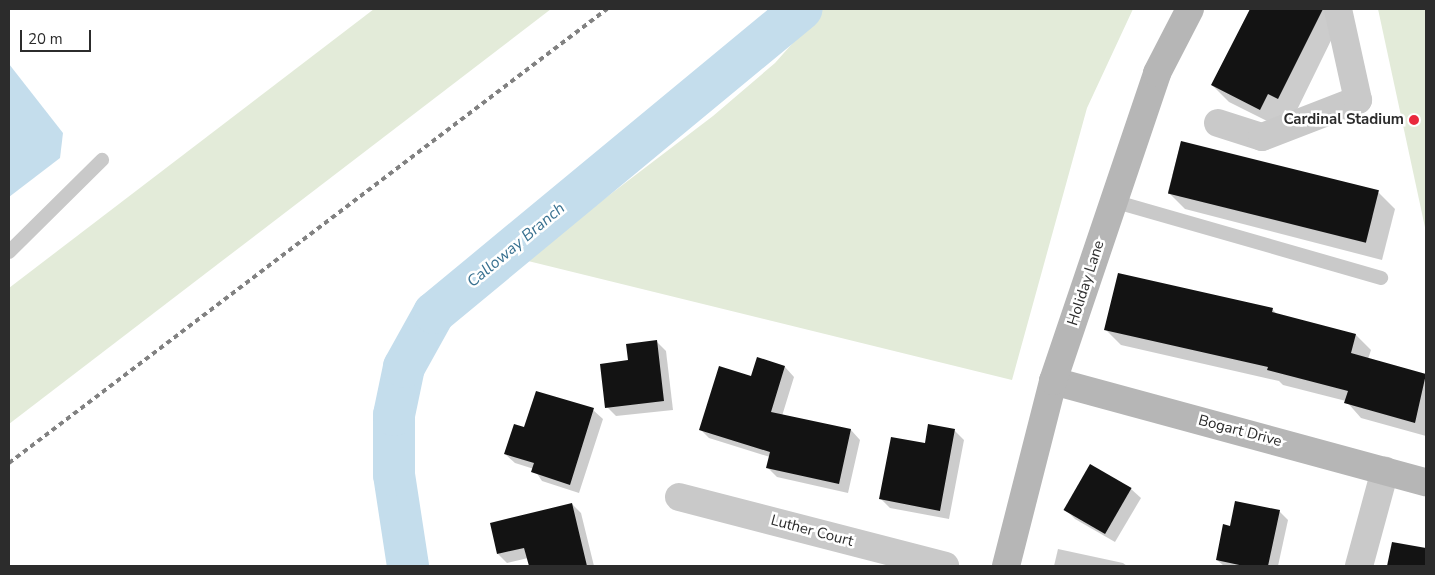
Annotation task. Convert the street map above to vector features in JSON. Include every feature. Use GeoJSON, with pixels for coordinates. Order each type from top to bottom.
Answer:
{"type":"FeatureCollection","features":[{"type":"Feature","properties":{"kind":"street","name":"Holiday Lane"},"geometry":{"type":"LineString","coordinates":[[1006,566],[1053,381],[1157,73],[1190,9]]}},
{"type":"Feature","properties":{"kind":"street"},"geometry":{"type":"LineString","coordinates":[[1218,123],[1262,137],[1358,100],[1338,9]]}},
{"type":"Feature","properties":{"kind":"street","name":"Bogart Drive"},"geometry":{"type":"LineString","coordinates":[[1053,381],[1426,482]]}},
{"type":"Feature","properties":{"kind":"street"},"geometry":{"type":"LineString","coordinates":[[1359,566],[1385,470]]}},
{"type":"Feature","properties":{"kind":"street","name":"Luther Court"},"geometry":{"type":"LineString","coordinates":[[679,497],[945,566]]}},
{"type":"Feature","properties":{"kind":"lane"},"geometry":{"type":"LineString","coordinates":[[9,252],[102,160]]}},
{"type":"Feature","properties":{"kind":"lane"},"geometry":{"type":"LineString","coordinates":[[1113,201],[1381,278]]}},
{"type":"Feature","properties":{"kind":"green space"},"geometry":{"type":"Polygon","coordinates":[[[374,9],[551,9],[9,424],[9,288],[374,9]]]}},
{"type":"Feature","properties":{"kind":"green space"},"geometry":{"type":"Polygon","coordinates":[[[823,9],[1133,9],[1087,108],[1012,380],[524,260],[713,116],[775,63],[823,9]]]}},
{"type":"Feature","properties":{"kind":"green space","name":"Cardinal Stadium"},"geometry":{"type":"Polygon","coordinates":[[[1378,9],[1426,9],[1426,232],[1378,9]]]}},
{"type":"Feature","properties":{"kind":"water"},"geometry":{"type":"Polygon","coordinates":[[[9,64],[63,133],[60,158],[9,197],[9,64]]]}},
{"type":"Feature","properties":{"kind":"building"},"geometry":{"type":"Polygon","coordinates":[[[1250,9],[1323,9],[1278,99],[1268,94],[1260,110],[1211,85],[1250,9]]]}},
{"type":"Feature","properties":{"kind":"building"},"geometry":{"type":"Polygon","coordinates":[[[1181,141],[1379,190],[1366,243],[1168,193],[1181,141]]]}},
{"type":"Feature","properties":{"kind":"building"},"geometry":{"type":"Polygon","coordinates":[[[1118,273],[1273,308],[1272,312],[1356,334],[1351,353],[1426,374],[1415,423],[1344,403],[1348,391],[1267,370],[1268,367],[1104,330],[1118,273]]]}},
{"type":"Feature","properties":{"kind":"building"},"geometry":{"type":"Polygon","coordinates":[[[657,340],[664,401],[605,408],[600,364],[628,360],[626,344],[657,340]]]}},
{"type":"Feature","properties":{"kind":"building"},"geometry":{"type":"Polygon","coordinates":[[[757,357],[785,366],[771,412],[851,429],[839,484],[766,468],[770,452],[699,430],[719,366],[751,376],[757,357]]]}},
{"type":"Feature","properties":{"kind":"building"},"geometry":{"type":"Polygon","coordinates":[[[536,391],[594,408],[570,485],[531,472],[534,463],[504,454],[514,424],[524,427],[536,391]]]}},
{"type":"Feature","properties":{"kind":"building"},"geometry":{"type":"Polygon","coordinates":[[[928,424],[955,429],[940,511],[879,499],[891,437],[925,443],[928,424]]]}},
{"type":"Feature","properties":{"kind":"building"},"geometry":{"type":"Polygon","coordinates":[[[1090,464],[1132,488],[1105,534],[1064,510],[1090,464]]]}},
{"type":"Feature","properties":{"kind":"building"},"geometry":{"type":"Polygon","coordinates":[[[1235,501],[1280,510],[1268,566],[1244,566],[1216,560],[1223,524],[1230,526],[1235,501]]]}},
{"type":"Feature","properties":{"kind":"building"},"geometry":{"type":"Polygon","coordinates":[[[572,503],[587,566],[529,566],[524,548],[497,554],[490,523],[572,503]]]}},
{"type":"Feature","properties":{"kind":"building"},"geometry":{"type":"Polygon","coordinates":[[[1392,542],[1426,548],[1426,566],[1387,566],[1392,542]]]}},
{"type":"Feature","properties":{"kind":"waterway","name":"Calloway Branch"},"geometry":{"type":"LineString","coordinates":[[408,566],[394,475],[394,415],[404,367],[434,313],[801,9]]}},
{"type":"Feature","properties":{"kind":"railway"},"geometry":{"type":"LineString","coordinates":[[9,463],[607,9]]}},
{"type":"Feature","properties":{"kind":"place","name":"Cardinal Stadium"},"geometry":{"type":"Point","coordinates":[1414,120]}}]}
